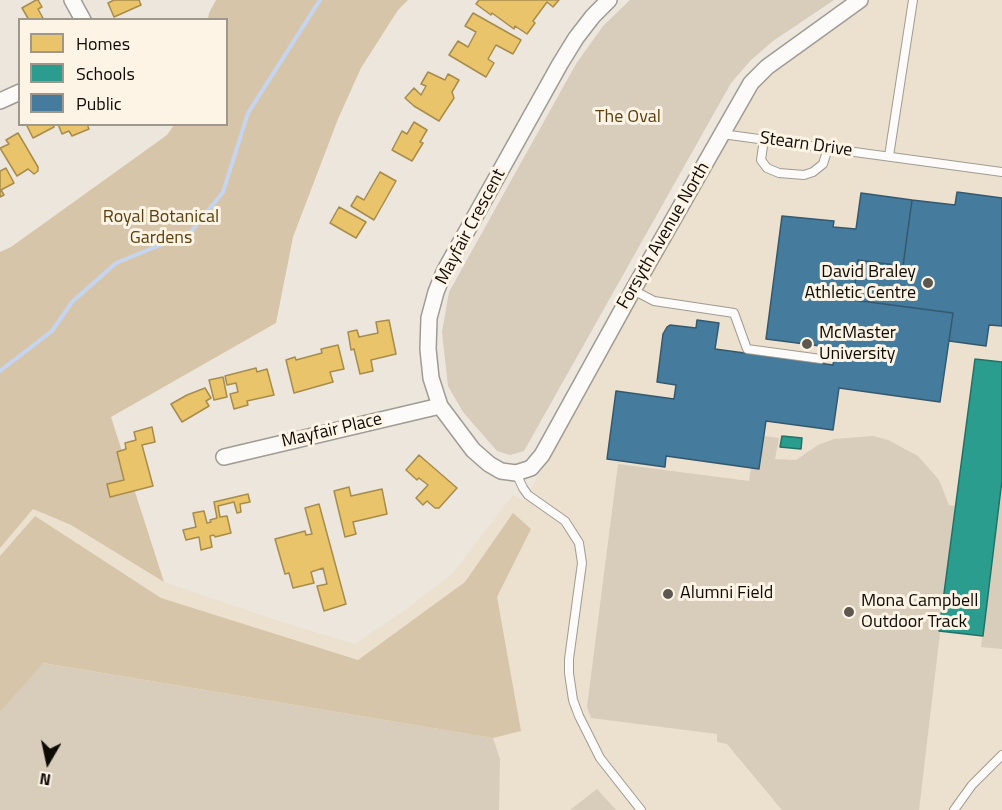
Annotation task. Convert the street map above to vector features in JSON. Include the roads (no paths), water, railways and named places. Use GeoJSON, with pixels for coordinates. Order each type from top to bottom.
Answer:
{"type":"FeatureCollection","features":[{"type":"Feature","properties":{"kind":"street"},"geometry":{"type":"LineString","coordinates":[[72,0],[82,18]]}},
{"type":"Feature","properties":{"kind":"street","name":"Mayfair Crescent"},"geometry":{"type":"LineString","coordinates":[[516,473],[501,471],[473,450],[440,406],[431,378],[428,350],[429,318],[440,282],[571,47],[593,16],[609,0]]}},
{"type":"Feature","properties":{"kind":"street","name":"Forsyth Avenue North"},"geometry":{"type":"LineString","coordinates":[[516,473],[531,468],[542,456],[751,83],[767,67],[860,0]]}},
{"type":"Feature","properties":{"kind":"street"},"geometry":{"type":"LineString","coordinates":[[0,101],[18,93]]}},
{"type":"Feature","properties":{"kind":"street","name":"Mayfair Place"},"geometry":{"type":"LineString","coordinates":[[224,457],[440,406]]}},
{"type":"Feature","properties":{"kind":"lane"},"geometry":{"type":"LineString","coordinates":[[889,156],[913,0]]}},
{"type":"Feature","properties":{"kind":"lane","name":"Stearn Drive"},"geometry":{"type":"LineString","coordinates":[[722,134],[1002,172]]}},
{"type":"Feature","properties":{"kind":"lane"},"geometry":{"type":"LineString","coordinates":[[764,139],[761,160],[767,168],[779,173],[809,174],[823,164],[828,148]]}},
{"type":"Feature","properties":{"kind":"lane"},"geometry":{"type":"LineString","coordinates":[[633,290],[654,301],[734,313],[747,349],[821,359]]}},
{"type":"Feature","properties":{"kind":"lane"},"geometry":{"type":"LineString","coordinates":[[516,473],[528,495],[566,521],[579,543],[582,563],[570,649],[568,673],[570,686],[579,716],[600,758],[641,810]]}},
{"type":"Feature","properties":{"kind":"lane"},"geometry":{"type":"LineString","coordinates":[[954,810],[972,785],[1002,755]]}},
{"type":"Feature","properties":{"kind":"waterway"},"geometry":{"type":"LineString","coordinates":[[0,371],[52,331],[72,302],[116,263],[190,233],[223,192],[248,113],[320,0]]}},
{"type":"Feature","properties":{"kind":"place","name":"David Braley Athletic Centre"},"geometry":{"type":"Point","coordinates":[928,283]}},
{"type":"Feature","properties":{"kind":"place","name":"McMaster University"},"geometry":{"type":"Point","coordinates":[807,344]}},
{"type":"Feature","properties":{"kind":"place","name":"Alumni Field"},"geometry":{"type":"Point","coordinates":[668,594]}},
{"type":"Feature","properties":{"kind":"place","name":"Mona Campbell Outdoor Track"},"geometry":{"type":"Point","coordinates":[849,612]}},
{"type":"Feature","properties":{"kind":"park label","name":"The Oval"},"geometry":{"type":"Point","coordinates":[628,118]}},
{"type":"Feature","properties":{"kind":"park label","name":"Royal Botanical Gardens"},"geometry":{"type":"Point","coordinates":[161,228]}}]}
